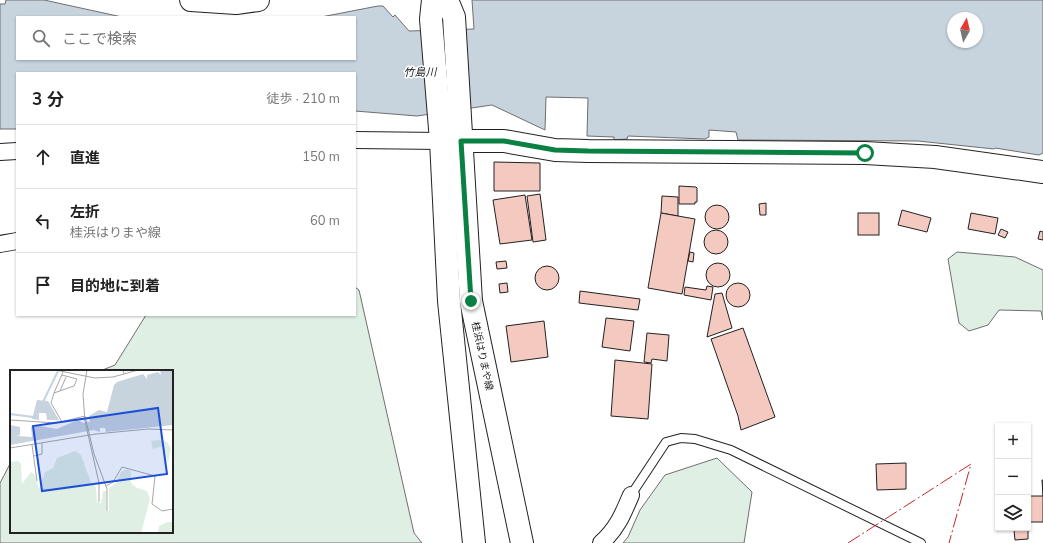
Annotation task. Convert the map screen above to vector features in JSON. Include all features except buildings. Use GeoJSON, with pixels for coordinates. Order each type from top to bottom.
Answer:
{"type":"FeatureCollection","features":[{"type":"Feature","properties":{"kind":"main road"},"geometry":{"type":"LineString","coordinates":[[191,0],[245,1]]}},
{"type":"Feature","properties":{"kind":"main road","name":"桂浜はりまや線"},"geometry":{"type":"LineString","coordinates":[[433,0],[431,19],[432,28],[450,131],[471,301],[522,543]]}},
{"type":"Feature","properties":{"kind":"main road","name":"桂浜はりまや線"},"geometry":{"type":"LineString","coordinates":[[447,0],[454,18],[450,131],[449,301],[474,543]]}},
{"type":"Feature","properties":{"kind":"main road"},"geometry":{"type":"LineString","coordinates":[[450,131],[555,150],[873,154],[935,157],[1043,172]]}},
{"type":"Feature","properties":{"kind":"street"},"geometry":{"type":"LineString","coordinates":[[356,140],[450,131]]}},
{"type":"Feature","properties":{"kind":"street"},"geometry":{"type":"LineString","coordinates":[[0,152],[16,151]]}},
{"type":"Feature","properties":{"kind":"street"},"geometry":{"type":"LineString","coordinates":[[0,244],[16,241]]}},
{"type":"Feature","properties":{"kind":"street"},"geometry":{"type":"LineString","coordinates":[[601,543],[611,534],[621,519],[630,495]]}},
{"type":"Feature","properties":{"kind":"lane"},"geometry":{"type":"LineString","coordinates":[[630,495],[666,442],[681,438],[696,439],[731,450],[921,543]]}},
{"type":"Feature","properties":{"kind":"green space"},"geometry":{"type":"Polygon","coordinates":[[[957,252],[1015,257],[1043,270],[1043,320],[1041,311],[999,310],[988,325],[969,331],[959,323],[948,259],[957,252]]]}},
{"type":"Feature","properties":{"kind":"green space"},"geometry":{"type":"Polygon","coordinates":[[[356,288],[359,290],[414,533],[422,543],[0,543],[0,483],[10,464],[10,533],[173,533],[173,370],[102,370],[115,365],[145,316],[356,316],[356,288]]]}},
{"type":"Feature","properties":{"kind":"green space"},"geometry":{"type":"Polygon","coordinates":[[[717,458],[752,492],[744,543],[623,543],[628,537],[640,510],[665,475],[717,458]]]}},
{"type":"Feature","properties":{"kind":"water","name":"竹島川"},"geometry":{"type":"Polygon","coordinates":[[[6,0],[44,0],[117,16],[16,16],[16,60],[356,60],[356,16],[326,16],[383,6],[393,17],[395,15],[409,31],[474,29],[472,0],[1043,0],[1043,153],[1039,155],[995,148],[918,141],[738,140],[736,132],[709,130],[709,137],[705,139],[628,136],[627,139],[614,140],[614,137],[587,136],[588,98],[546,97],[545,130],[492,105],[417,116],[356,111],[356,72],[16,72],[16,129],[0,129],[0,4],[5,4],[6,0]]]}},
{"type":"Feature","properties":{"kind":"power"},"geometry":{"type":"LineString","coordinates":[[848,543],[971,464],[949,543]]}},
{"type":"Feature","properties":{"kind":"route"},"geometry":{"type":"LineString","coordinates":[[471,301],[461,141],[504,141],[555,150],[588,151],[865,153]]}}]}
